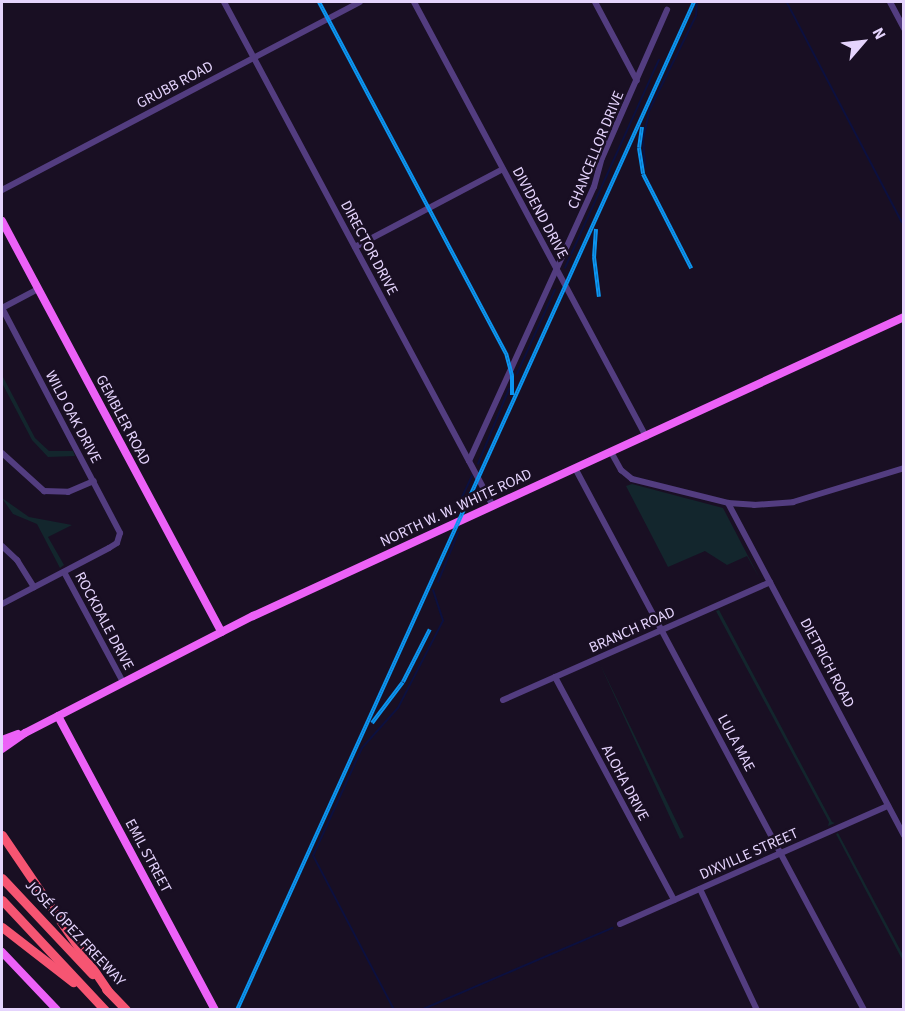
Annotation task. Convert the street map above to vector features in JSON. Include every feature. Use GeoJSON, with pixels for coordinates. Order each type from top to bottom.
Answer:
{"type":"FeatureCollection","features":[{"type":"Feature","properties":{"kind":"highway"},"geometry":{"type":"LineString","coordinates":[[2,835],[108,991]]}},
{"type":"Feature","properties":{"kind":"highway","name":"JOSÉ LÓPEZ FREEWAY"},"geometry":{"type":"LineString","coordinates":[[2,878],[126,1010]]}},
{"type":"Feature","properties":{"kind":"highway","name":"JOSÉ LÓPEZ FREEWAY"},"geometry":{"type":"LineString","coordinates":[[2,900],[105,1010]]}},
{"type":"Feature","properties":{"kind":"highway"},"geometry":{"type":"LineString","coordinates":[[2,927],[95,999]]}},
{"type":"Feature","properties":{"kind":"main road","name":"GEMBLER ROAD"},"geometry":{"type":"LineString","coordinates":[[2,221],[221,632]]}},
{"type":"Feature","properties":{"kind":"main road","name":"NORTH W. W. WHITE ROAD"},"geometry":{"type":"LineString","coordinates":[[2,749],[25,733],[221,632],[903,317]]}},
{"type":"Feature","properties":{"kind":"main road","name":"EMIL STREET"},"geometry":{"type":"LineString","coordinates":[[58,716],[215,1010]]}},
{"type":"Feature","properties":{"kind":"main road","name":"NORTH W. W. WHITE ROAD"},"geometry":{"type":"LineString","coordinates":[[2,740],[25,733]]}},
{"type":"Feature","properties":{"kind":"main road"},"geometry":{"type":"LineString","coordinates":[[2,952],[57,1010]]}},
{"type":"Feature","properties":{"kind":"street","name":"DIRECTOR DRIVE"},"geometry":{"type":"LineString","coordinates":[[224,2],[493,506]]}},
{"type":"Feature","properties":{"kind":"street","name":"GRUBB ROAD"},"geometry":{"type":"LineString","coordinates":[[2,190],[360,2]]}},
{"type":"Feature","properties":{"kind":"street","name":"DIVIDEND DRIVE"},"geometry":{"type":"LineString","coordinates":[[414,2],[645,437]]}},
{"type":"Feature","properties":{"kind":"street"},"geometry":{"type":"LineString","coordinates":[[595,2],[637,81]]}},
{"type":"Feature","properties":{"kind":"street"},"geometry":{"type":"LineString","coordinates":[[890,2],[903,28]]}},
{"type":"Feature","properties":{"kind":"street","name":"CHANCELLOR DRIVE"},"geometry":{"type":"LineString","coordinates":[[469,461],[557,272],[667,10]]}},
{"type":"Feature","properties":{"kind":"street"},"geometry":{"type":"LineString","coordinates":[[355,247],[503,169]]}},
{"type":"Feature","properties":{"kind":"street"},"geometry":{"type":"LineString","coordinates":[[2,308],[38,289]]}},
{"type":"Feature","properties":{"kind":"street","name":"WILD OAK DRIVE"},"geometry":{"type":"LineString","coordinates":[[2,308],[119,527],[120,537],[117,543],[64,572]]}},
{"type":"Feature","properties":{"kind":"street"},"geometry":{"type":"LineString","coordinates":[[611,452],[621,470],[632,479],[728,503],[793,502],[903,468]]}},
{"type":"Feature","properties":{"kind":"street"},"geometry":{"type":"LineString","coordinates":[[2,453],[44,490],[68,492],[94,481]]}},
{"type":"Feature","properties":{"kind":"street","name":"LULA MAE"},"geometry":{"type":"LineString","coordinates":[[575,468],[864,1010]]}},
{"type":"Feature","properties":{"kind":"street","name":"DIETRICH ROAD"},"geometry":{"type":"LineString","coordinates":[[728,503],[903,835]]}},
{"type":"Feature","properties":{"kind":"street"},"geometry":{"type":"LineString","coordinates":[[2,546],[17,560],[34,587]]}},
{"type":"Feature","properties":{"kind":"street"},"geometry":{"type":"LineString","coordinates":[[2,604],[64,572]]}},
{"type":"Feature","properties":{"kind":"street","name":"ROCKDALE DRIVE"},"geometry":{"type":"LineString","coordinates":[[64,572],[123,682]]}},
{"type":"Feature","properties":{"kind":"street","name":"BRANCH ROAD"},"geometry":{"type":"LineString","coordinates":[[503,700],[770,582]]}},
{"type":"Feature","properties":{"kind":"street","name":"ALOHA DRIVE"},"geometry":{"type":"LineString","coordinates":[[555,677],[674,900]]}},
{"type":"Feature","properties":{"kind":"street","name":"DIXVILLE STREET"},"geometry":{"type":"LineString","coordinates":[[620,924],[888,806]]}},
{"type":"Feature","properties":{"kind":"street"},"geometry":{"type":"LineString","coordinates":[[700,889],[757,1010]]}},
{"type":"Feature","properties":{"kind":"shaded area"},"geometry":{"type":"Polygon","coordinates":[[[2,375],[35,438],[49,451],[73,451],[75,456],[48,457],[32,440],[2,383],[2,375]]]}},
{"type":"Feature","properties":{"kind":"shaded area"},"geometry":{"type":"Polygon","coordinates":[[[632,484],[723,508],[760,579],[747,556],[727,565],[705,551],[668,567],[626,486],[632,484]]]}},
{"type":"Feature","properties":{"kind":"shaded area"},"geometry":{"type":"Polygon","coordinates":[[[2,498],[29,517],[72,525],[48,537],[64,565],[60,568],[37,524],[13,514],[2,498]]]}},
{"type":"Feature","properties":{"kind":"shaded area"},"geometry":{"type":"Polygon","coordinates":[[[719,610],[832,822],[835,823],[828,826],[829,822],[716,611],[719,610]]]}},
{"type":"Feature","properties":{"kind":"shaded area"},"geometry":{"type":"Polygon","coordinates":[[[599,662],[684,837],[680,839],[599,662]]]}},
{"type":"Feature","properties":{"kind":"shaded area"},"geometry":{"type":"Polygon","coordinates":[[[838,833],[903,955],[903,961],[836,834],[838,833]]]}},
{"type":"Feature","properties":{"kind":"waterway"},"geometry":{"type":"LineString","coordinates":[[787,2],[902,222]]}},
{"type":"Feature","properties":{"kind":"waterway"},"geometry":{"type":"LineString","coordinates":[[645,167],[643,140],[649,111],[696,16],[697,3]]}},
{"type":"Feature","properties":{"kind":"waterway"},"geometry":{"type":"LineString","coordinates":[[565,268],[659,60]]}},
{"type":"Feature","properties":{"kind":"waterway"},"geometry":{"type":"LineString","coordinates":[[517,374],[555,290]]}},
{"type":"Feature","properties":{"kind":"waterway"},"geometry":{"type":"LineString","coordinates":[[478,464],[509,389]]}},
{"type":"Feature","properties":{"kind":"waterway"},"geometry":{"type":"LineString","coordinates":[[458,506],[472,476]]}},
{"type":"Feature","properties":{"kind":"waterway"},"geometry":{"type":"LineString","coordinates":[[438,582],[458,533]]}},
{"type":"Feature","properties":{"kind":"waterway"},"geometry":{"type":"LineString","coordinates":[[394,1010],[313,856],[362,748],[398,708],[443,621],[433,591]]}},
{"type":"Feature","properties":{"kind":"waterway"},"geometry":{"type":"LineString","coordinates":[[421,1010],[612,928]]}},
{"type":"Feature","properties":{"kind":"railway"},"geometry":{"type":"LineString","coordinates":[[319,2],[506,353],[512,376],[512,395]]}},
{"type":"Feature","properties":{"kind":"railway"},"geometry":{"type":"LineString","coordinates":[[237,1010],[694,2]]}},
{"type":"Feature","properties":{"kind":"railway"},"geometry":{"type":"LineString","coordinates":[[642,127],[639,148],[643,174],[691,268]]}},
{"type":"Feature","properties":{"kind":"railway"},"geometry":{"type":"LineString","coordinates":[[596,229],[594,257],[599,297]]}},
{"type":"Feature","properties":{"kind":"railway"},"geometry":{"type":"LineString","coordinates":[[372,723],[403,682],[430,629]]}}]}
